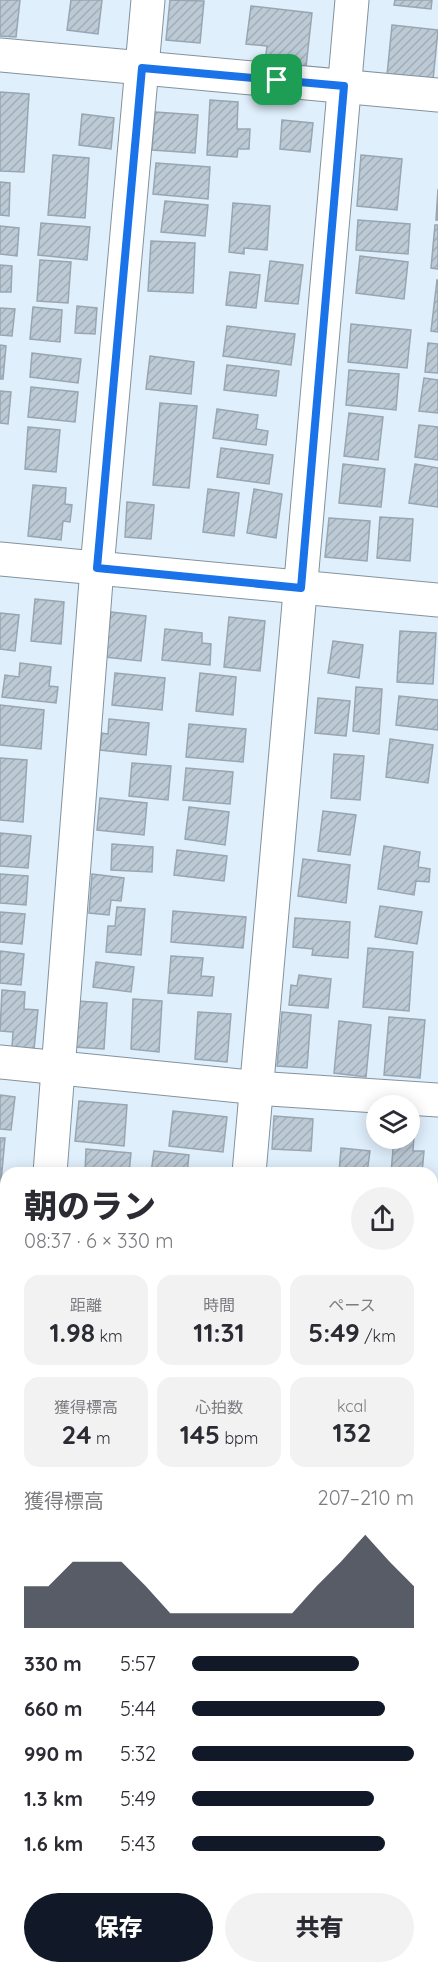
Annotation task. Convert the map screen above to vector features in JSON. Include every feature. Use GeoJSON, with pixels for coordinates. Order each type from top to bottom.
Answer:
{"type":"FeatureCollection","features":[{"type":"Feature","properties":{"kind":"street"},"geometry":{"type":"LineString","coordinates":[[51,1167],[97,568],[148,0]]}},
{"type":"Feature","properties":{"kind":"street"},"geometry":{"type":"LineString","coordinates":[[249,1167],[352,0]]}},
{"type":"Feature","properties":{"kind":"street"},"geometry":{"type":"LineString","coordinates":[[0,55],[438,94]]}},
{"type":"Feature","properties":{"kind":"street"},"geometry":{"type":"LineString","coordinates":[[0,559],[438,600]]}},
{"type":"Feature","properties":{"kind":"street"},"geometry":{"type":"LineString","coordinates":[[0,1062],[255,1087],[438,1100]]}},
{"type":"Feature","properties":{"kind":"building"},"geometry":{"type":"Polygon","coordinates":[[[0,0],[20,0],[16,37],[0,36],[0,0]]]}},
{"type":"Feature","properties":{"kind":"building"},"geometry":{"type":"Polygon","coordinates":[[[71,0],[102,0],[98,34],[67,30],[71,0]]]}},
{"type":"Feature","properties":{"kind":"building"},"geometry":{"type":"Polygon","coordinates":[[[170,0],[204,1],[200,43],[166,40],[170,0]]]}},
{"type":"Feature","properties":{"kind":"building"},"geometry":{"type":"Polygon","coordinates":[[[395,0],[432,0],[431,9],[394,5],[395,0]]]}},
{"type":"Feature","properties":{"kind":"building"},"geometry":{"type":"Polygon","coordinates":[[[251,6],[312,13],[306,67],[265,62],[267,46],[246,44],[251,6]]]}},
{"type":"Feature","properties":{"kind":"building"},"geometry":{"type":"Polygon","coordinates":[[[392,25],[438,30],[433,80],[387,75],[392,25]]]}},
{"type":"Feature","properties":{"kind":"building"},"geometry":{"type":"Polygon","coordinates":[[[0,92],[29,94],[24,172],[0,171],[0,92]]]}},
{"type":"Feature","properties":{"kind":"building"},"geometry":{"type":"Polygon","coordinates":[[[210,100],[238,102],[237,129],[250,129],[249,149],[238,149],[237,157],[207,155],[210,100]]]}},
{"type":"Feature","properties":{"kind":"building"},"geometry":{"type":"Polygon","coordinates":[[[155,112],[198,115],[195,153],[152,150],[155,112]]]}},
{"type":"Feature","properties":{"kind":"building"},"geometry":{"type":"Polygon","coordinates":[[[82,114],[114,118],[111,149],[79,145],[82,114]]]}},
{"type":"Feature","properties":{"kind":"building"},"geometry":{"type":"Polygon","coordinates":[[[282,120],[313,123],[310,152],[280,149],[282,120]]]}},
{"type":"Feature","properties":{"kind":"building"},"geometry":{"type":"Polygon","coordinates":[[[53,155],[89,158],[85,218],[48,215],[53,155]]]}},
{"type":"Feature","properties":{"kind":"building"},"geometry":{"type":"Polygon","coordinates":[[[361,155],[402,159],[397,210],[357,206],[361,155]]]}},
{"type":"Feature","properties":{"kind":"building"},"geometry":{"type":"Polygon","coordinates":[[[156,163],[210,167],[208,199],[153,194],[156,163]]]}},
{"type":"Feature","properties":{"kind":"building"},"geometry":{"type":"Polygon","coordinates":[[[0,182],[10,183],[9,216],[0,215],[0,182]]]}},
{"type":"Feature","properties":{"kind":"building"},"geometry":{"type":"Polygon","coordinates":[[[438,189],[438,220],[436,220],[438,189]]]}},
{"type":"Feature","properties":{"kind":"building"},"geometry":{"type":"Polygon","coordinates":[[[165,201],[208,205],[205,236],[161,232],[165,201]]]}},
{"type":"Feature","properties":{"kind":"building"},"geometry":{"type":"Polygon","coordinates":[[[233,203],[270,206],[267,250],[244,248],[244,254],[229,252],[233,203]]]}},
{"type":"Feature","properties":{"kind":"building"},"geometry":{"type":"Polygon","coordinates":[[[358,220],[410,224],[408,254],[356,250],[358,220]]]}},
{"type":"Feature","properties":{"kind":"building"},"geometry":{"type":"Polygon","coordinates":[[[41,223],[90,227],[87,260],[38,255],[41,223]]]}},
{"type":"Feature","properties":{"kind":"building"},"geometry":{"type":"Polygon","coordinates":[[[435,225],[438,225],[438,269],[431,268],[435,225]]]}},
{"type":"Feature","properties":{"kind":"building"},"geometry":{"type":"Polygon","coordinates":[[[0,226],[19,228],[17,256],[0,254],[0,226]]]}},
{"type":"Feature","properties":{"kind":"building"},"geometry":{"type":"Polygon","coordinates":[[[151,241],[195,243],[193,293],[148,291],[151,241]]]}},
{"type":"Feature","properties":{"kind":"building"},"geometry":{"type":"Polygon","coordinates":[[[360,256],[408,262],[404,299],[356,293],[360,256]]]}},
{"type":"Feature","properties":{"kind":"building"},"geometry":{"type":"Polygon","coordinates":[[[40,260],[71,262],[68,303],[37,301],[40,260]]]}},
{"type":"Feature","properties":{"kind":"building"},"geometry":{"type":"Polygon","coordinates":[[[270,261],[303,265],[298,304],[265,301],[270,261]]]}},
{"type":"Feature","properties":{"kind":"building"},"geometry":{"type":"Polygon","coordinates":[[[0,265],[12,266],[11,292],[0,292],[0,265]]]}},
{"type":"Feature","properties":{"kind":"building"},"geometry":{"type":"Polygon","coordinates":[[[230,272],[260,275],[256,308],[226,305],[230,272]]]}},
{"type":"Feature","properties":{"kind":"building"},"geometry":{"type":"Polygon","coordinates":[[[438,280],[438,332],[431,331],[438,280]]]}},
{"type":"Feature","properties":{"kind":"building"},"geometry":{"type":"Polygon","coordinates":[[[77,306],[97,308],[95,334],[75,333],[77,306]]]}},
{"type":"Feature","properties":{"kind":"building"},"geometry":{"type":"Polygon","coordinates":[[[33,307],[62,310],[60,342],[30,339],[33,307]]]}},
{"type":"Feature","properties":{"kind":"building"},"geometry":{"type":"Polygon","coordinates":[[[0,308],[15,309],[12,336],[0,335],[0,308]]]}},
{"type":"Feature","properties":{"kind":"building"},"geometry":{"type":"Polygon","coordinates":[[[351,324],[411,330],[407,368],[348,362],[351,324]]]}},
{"type":"Feature","properties":{"kind":"building"},"geometry":{"type":"Polygon","coordinates":[[[227,326],[295,334],[291,365],[223,356],[227,326]]]}},
{"type":"Feature","properties":{"kind":"building"},"geometry":{"type":"Polygon","coordinates":[[[428,343],[438,344],[438,373],[425,372],[428,343]]]}},
{"type":"Feature","properties":{"kind":"building"},"geometry":{"type":"Polygon","coordinates":[[[0,345],[6,346],[3,379],[0,379],[0,345]]]}},
{"type":"Feature","properties":{"kind":"building"},"geometry":{"type":"Polygon","coordinates":[[[32,353],[81,359],[78,383],[30,377],[32,353]]]}},
{"type":"Feature","properties":{"kind":"building"},"geometry":{"type":"Polygon","coordinates":[[[150,356],[194,362],[191,394],[146,389],[150,356]]]}},
{"type":"Feature","properties":{"kind":"building"},"geometry":{"type":"Polygon","coordinates":[[[227,365],[279,371],[276,396],[224,390],[227,365]]]}},
{"type":"Feature","properties":{"kind":"building"},"geometry":{"type":"Polygon","coordinates":[[[349,370],[399,374],[396,410],[346,405],[349,370]]]}},
{"type":"Feature","properties":{"kind":"building"},"geometry":{"type":"Polygon","coordinates":[[[424,378],[438,380],[438,413],[419,411],[424,378]]]}},
{"type":"Feature","properties":{"kind":"building"},"geometry":{"type":"Polygon","coordinates":[[[31,387],[78,392],[75,422],[28,417],[31,387]]]}},
{"type":"Feature","properties":{"kind":"building"},"geometry":{"type":"Polygon","coordinates":[[[0,391],[11,392],[8,424],[0,423],[0,391]]]}},
{"type":"Feature","properties":{"kind":"building"},"geometry":{"type":"Polygon","coordinates":[[[160,403],[197,406],[189,488],[153,485],[160,403]]]}},
{"type":"Feature","properties":{"kind":"building"},"geometry":{"type":"Polygon","coordinates":[[[217,409],[258,415],[256,429],[268,431],[266,445],[213,438],[217,409]]]}},
{"type":"Feature","properties":{"kind":"building"},"geometry":{"type":"Polygon","coordinates":[[[349,413],[383,417],[378,460],[344,456],[349,413]]]}},
{"type":"Feature","properties":{"kind":"building"},"geometry":{"type":"Polygon","coordinates":[[[419,425],[438,427],[438,460],[415,457],[419,425]]]}},
{"type":"Feature","properties":{"kind":"building"},"geometry":{"type":"Polygon","coordinates":[[[28,427],[60,430],[56,472],[25,469],[28,427]]]}},
{"type":"Feature","properties":{"kind":"building"},"geometry":{"type":"Polygon","coordinates":[[[221,448],[273,455],[269,484],[217,477],[221,448]]]}},
{"type":"Feature","properties":{"kind":"building"},"geometry":{"type":"Polygon","coordinates":[[[343,464],[385,469],[381,507],[339,503],[343,464]]]}},
{"type":"Feature","properties":{"kind":"building"},"geometry":{"type":"Polygon","coordinates":[[[415,464],[438,468],[438,507],[409,503],[415,464]]]}},
{"type":"Feature","properties":{"kind":"building"},"geometry":{"type":"Polygon","coordinates":[[[33,485],[66,488],[65,504],[72,505],[70,522],[63,521],[61,540],[28,536],[33,485]]]}},
{"type":"Feature","properties":{"kind":"building"},"geometry":{"type":"Polygon","coordinates":[[[208,489],[239,493],[234,536],[203,532],[208,489]]]}},
{"type":"Feature","properties":{"kind":"building"},"geometry":{"type":"Polygon","coordinates":[[[254,489],[282,494],[276,538],[247,533],[254,489]]]}},
{"type":"Feature","properties":{"kind":"building"},"geometry":{"type":"Polygon","coordinates":[[[127,502],[154,505],[151,539],[125,537],[127,502]]]}},
{"type":"Feature","properties":{"kind":"building"},"geometry":{"type":"Polygon","coordinates":[[[380,517],[413,519],[410,561],[377,558],[380,517]]]}},
{"type":"Feature","properties":{"kind":"building"},"geometry":{"type":"Polygon","coordinates":[[[329,518],[370,521],[367,561],[325,557],[329,518]]]}},
{"type":"Feature","properties":{"kind":"building"},"geometry":{"type":"Polygon","coordinates":[[[35,599],[64,602],[61,644],[31,641],[35,599]]]}},
{"type":"Feature","properties":{"kind":"building"},"geometry":{"type":"Polygon","coordinates":[[[111,612],[146,616],[141,661],[105,657],[111,612]]]}},
{"type":"Feature","properties":{"kind":"building"},"geometry":{"type":"Polygon","coordinates":[[[0,613],[19,615],[15,651],[0,649],[0,613]]]}},
{"type":"Feature","properties":{"kind":"building"},"geometry":{"type":"Polygon","coordinates":[[[229,617],[265,621],[260,671],[224,667],[229,617]]]}},
{"type":"Feature","properties":{"kind":"building"},"geometry":{"type":"Polygon","coordinates":[[[165,629],[202,633],[202,643],[211,644],[210,665],[162,660],[165,629]]]}},
{"type":"Feature","properties":{"kind":"building"},"geometry":{"type":"Polygon","coordinates":[[[400,631],[436,633],[433,684],[397,682],[400,631]]]}},
{"type":"Feature","properties":{"kind":"building"},"geometry":{"type":"Polygon","coordinates":[[[333,641],[363,645],[359,678],[328,673],[333,641]]]}},
{"type":"Feature","properties":{"kind":"building"},"geometry":{"type":"Polygon","coordinates":[[[20,663],[51,667],[49,686],[58,687],[56,703],[2,697],[5,675],[19,677],[20,663]]]}},
{"type":"Feature","properties":{"kind":"building"},"geometry":{"type":"Polygon","coordinates":[[[115,673],[165,678],[162,710],[112,705],[115,673]]]}},
{"type":"Feature","properties":{"kind":"building"},"geometry":{"type":"Polygon","coordinates":[[[200,673],[236,677],[233,715],[196,711],[200,673]]]}},
{"type":"Feature","properties":{"kind":"building"},"geometry":{"type":"Polygon","coordinates":[[[356,687],[382,689],[379,734],[353,731],[356,687]]]}},
{"type":"Feature","properties":{"kind":"building"},"geometry":{"type":"Polygon","coordinates":[[[399,696],[438,700],[438,730],[396,725],[399,696]]]}},
{"type":"Feature","properties":{"kind":"building"},"geometry":{"type":"Polygon","coordinates":[[[318,698],[350,701],[346,736],[315,733],[318,698]]]}},
{"type":"Feature","properties":{"kind":"building"},"geometry":{"type":"Polygon","coordinates":[[[0,705],[44,710],[41,749],[0,745],[0,705]]]}},
{"type":"Feature","properties":{"kind":"building"},"geometry":{"type":"Polygon","coordinates":[[[109,719],[149,723],[146,755],[100,750],[102,733],[108,734],[109,719]]]}},
{"type":"Feature","properties":{"kind":"building"},"geometry":{"type":"Polygon","coordinates":[[[189,724],[246,729],[243,762],[186,757],[189,724]]]}},
{"type":"Feature","properties":{"kind":"building"},"geometry":{"type":"Polygon","coordinates":[[[390,739],[433,745],[428,783],[386,777],[390,739]]]}},
{"type":"Feature","properties":{"kind":"building"},"geometry":{"type":"Polygon","coordinates":[[[334,754],[364,756],[360,800],[331,798],[334,754]]]}},
{"type":"Feature","properties":{"kind":"building"},"geometry":{"type":"Polygon","coordinates":[[[0,758],[27,760],[23,822],[0,820],[0,758]]]}},
{"type":"Feature","properties":{"kind":"building"},"geometry":{"type":"Polygon","coordinates":[[[132,763],[171,766],[168,800],[129,796],[132,763]]]}},
{"type":"Feature","properties":{"kind":"building"},"geometry":{"type":"Polygon","coordinates":[[[186,768],[233,772],[230,804],[183,800],[186,768]]]}},
{"type":"Feature","properties":{"kind":"building"},"geometry":{"type":"Polygon","coordinates":[[[100,798],[147,803],[144,835],[97,830],[100,798]]]}},
{"type":"Feature","properties":{"kind":"building"},"geometry":{"type":"Polygon","coordinates":[[[189,807],[229,812],[225,845],[185,839],[189,807]]]}},
{"type":"Feature","properties":{"kind":"building"},"geometry":{"type":"Polygon","coordinates":[[[323,811],[356,815],[350,855],[318,851],[323,811]]]}},
{"type":"Feature","properties":{"kind":"building"},"geometry":{"type":"Polygon","coordinates":[[[0,833],[31,836],[28,868],[0,866],[0,833]]]}},
{"type":"Feature","properties":{"kind":"building"},"geometry":{"type":"Polygon","coordinates":[[[112,844],[153,847],[152,872],[111,870],[112,844]]]}},
{"type":"Feature","properties":{"kind":"building"},"geometry":{"type":"Polygon","coordinates":[[[384,846],[420,852],[418,867],[430,869],[429,882],[416,881],[414,895],[378,889],[384,846]]]}},
{"type":"Feature","properties":{"kind":"building"},"geometry":{"type":"Polygon","coordinates":[[[177,850],[227,856],[224,881],[174,875],[177,850]]]}},
{"type":"Feature","properties":{"kind":"building"},"geometry":{"type":"Polygon","coordinates":[[[303,859],[350,865],[346,903],[298,896],[303,859]]]}},
{"type":"Feature","properties":{"kind":"building"},"geometry":{"type":"Polygon","coordinates":[[[0,874],[28,876],[26,905],[0,903],[0,874]]]}},
{"type":"Feature","properties":{"kind":"building"},"geometry":{"type":"Polygon","coordinates":[[[92,874],[124,878],[121,901],[111,900],[109,915],[89,913],[92,874]]]}},
{"type":"Feature","properties":{"kind":"building"},"geometry":{"type":"Polygon","coordinates":[[[380,906],[422,912],[417,944],[375,937],[380,906]]]}},
{"type":"Feature","properties":{"kind":"building"},"geometry":{"type":"Polygon","coordinates":[[[117,907],[145,909],[141,955],[106,952],[108,926],[115,926],[117,907]]]}},
{"type":"Feature","properties":{"kind":"building"},"geometry":{"type":"Polygon","coordinates":[[[173,911],[246,917],[243,948],[171,942],[173,911]]]}},
{"type":"Feature","properties":{"kind":"building"},"geometry":{"type":"Polygon","coordinates":[[[0,912],[25,914],[22,944],[0,942],[0,912]]]}},
{"type":"Feature","properties":{"kind":"building"},"geometry":{"type":"Polygon","coordinates":[[[295,918],[350,922],[348,958],[312,955],[313,949],[293,947],[295,918]]]}},
{"type":"Feature","properties":{"kind":"building"},"geometry":{"type":"Polygon","coordinates":[[[368,948],[413,952],[409,1011],[363,1007],[368,948]]]}},
{"type":"Feature","properties":{"kind":"building"},"geometry":{"type":"Polygon","coordinates":[[[0,951],[24,954],[21,985],[0,983],[0,951]]]}},
{"type":"Feature","properties":{"kind":"building"},"geometry":{"type":"Polygon","coordinates":[[[171,956],[203,958],[201,976],[214,977],[212,996],[168,993],[171,956]]]}},
{"type":"Feature","properties":{"kind":"building"},"geometry":{"type":"Polygon","coordinates":[[[96,962],[134,967],[131,992],[93,987],[96,962]]]}},
{"type":"Feature","properties":{"kind":"building"},"geometry":{"type":"Polygon","coordinates":[[[299,975],[331,979],[328,1008],[289,1005],[291,985],[297,986],[299,975]]]}},
{"type":"Feature","properties":{"kind":"building"},"geometry":{"type":"Polygon","coordinates":[[[2,990],[25,992],[24,1009],[38,1010],[34,1049],[12,1047],[13,1032],[0,1031],[2,990]]]}},
{"type":"Feature","properties":{"kind":"building"},"geometry":{"type":"Polygon","coordinates":[[[133,999],[162,1001],[159,1052],[131,1049],[133,999]]]}},
{"type":"Feature","properties":{"kind":"building"},"geometry":{"type":"Polygon","coordinates":[[[77,1001],[107,1003],[104,1049],[74,1047],[77,1001]]]}},
{"type":"Feature","properties":{"kind":"building"},"geometry":{"type":"Polygon","coordinates":[[[198,1012],[231,1014],[227,1062],[195,1059],[198,1012]]]}},
{"type":"Feature","properties":{"kind":"building"},"geometry":{"type":"Polygon","coordinates":[[[282,1012],[311,1015],[307,1068],[277,1066],[282,1012]]]}},
{"type":"Feature","properties":{"kind":"building"},"geometry":{"type":"Polygon","coordinates":[[[389,1017],[425,1020],[420,1078],[384,1075],[389,1017]]]}},
{"type":"Feature","properties":{"kind":"building"},"geometry":{"type":"Polygon","coordinates":[[[339,1021],[371,1025],[366,1077],[334,1073],[339,1021]]]}},
{"type":"Feature","properties":{"kind":"building"},"geometry":{"type":"Polygon","coordinates":[[[0,1095],[15,1097],[11,1130],[0,1129],[0,1095]]]}},
{"type":"Feature","properties":{"kind":"building"},"geometry":{"type":"Polygon","coordinates":[[[79,1101],[127,1105],[124,1146],[75,1141],[79,1101]]]}},
{"type":"Feature","properties":{"kind":"building"},"geometry":{"type":"Polygon","coordinates":[[[173,1111],[227,1117],[223,1152],[169,1146],[173,1111]]]}},
{"type":"Feature","properties":{"kind":"building"},"geometry":{"type":"Polygon","coordinates":[[[274,1116],[313,1119],[311,1151],[272,1149],[274,1116]]]}},
{"type":"Feature","properties":{"kind":"building"},"geometry":{"type":"Polygon","coordinates":[[[0,1138],[5,1138],[2,1167],[0,1167],[0,1138]]]}},
{"type":"Feature","properties":{"kind":"building"},"geometry":{"type":"Polygon","coordinates":[[[341,1148],[370,1151],[368,1167],[339,1167],[341,1148]]]}},
{"type":"Feature","properties":{"kind":"building"},"geometry":{"type":"Polygon","coordinates":[[[86,1149],[131,1153],[130,1167],[85,1167],[86,1149]]]}},
{"type":"Feature","properties":{"kind":"building"},"geometry":{"type":"Polygon","coordinates":[[[393,1149],[424,1151],[423,1167],[392,1167],[393,1149]]]}},
{"type":"Feature","properties":{"kind":"building"},"geometry":{"type":"Polygon","coordinates":[[[154,1151],[189,1155],[188,1167],[152,1167],[154,1151]]]}},
{"type":"Feature","properties":{"kind":"route"},"geometry":{"type":"LineString","coordinates":[[142,68],[277,80],[344,86],[301,588],[97,568],[142,68]]}}]}
